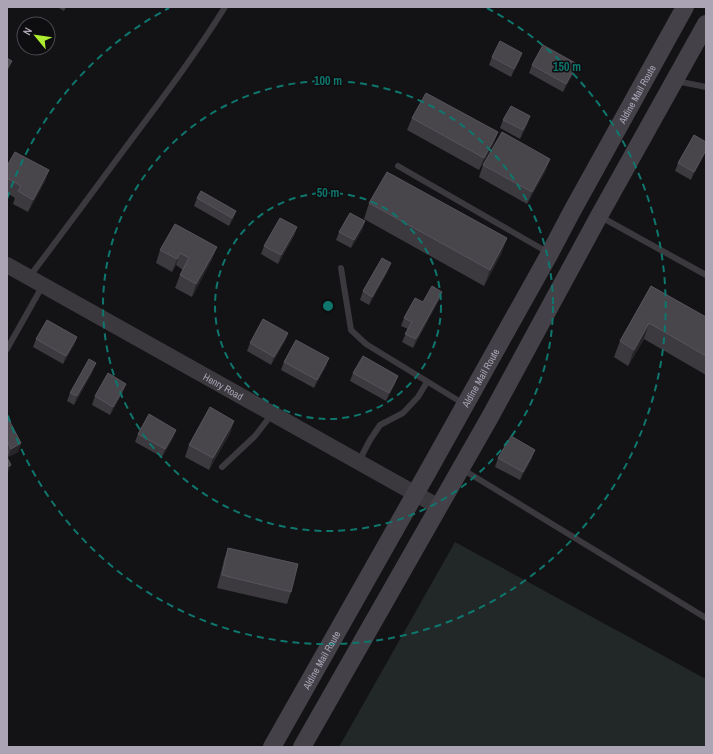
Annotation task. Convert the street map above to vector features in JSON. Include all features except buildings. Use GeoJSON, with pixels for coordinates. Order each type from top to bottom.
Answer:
{"type":"FeatureCollection","features":[{"type":"Feature","properties":{"kind":"main road"},"geometry":{"type":"LineString","coordinates":[[302,747],[490,417],[706,22],[684,9]]}},
{"type":"Feature","properties":{"kind":"main road","name":"Aldine Mail Route"},"geometry":{"type":"LineString","coordinates":[[272,747],[550,253],[570,213],[684,9]]}},
{"type":"Feature","properties":{"kind":"main road"},"geometry":{"type":"LineString","coordinates":[[550,253],[574,264]]}},
{"type":"Feature","properties":{"kind":"street","name":"Henry Road"},"geometry":{"type":"LineString","coordinates":[[7,265],[439,507]]}},
{"type":"Feature","properties":{"kind":"lane"},"geometry":{"type":"LineString","coordinates":[[7,349],[36,281],[70,221],[177,80],[225,7]]}},
{"type":"Feature","properties":{"kind":"lane"},"geometry":{"type":"LineString","coordinates":[[675,81],[706,87]]}},
{"type":"Feature","properties":{"kind":"lane"},"geometry":{"type":"LineString","coordinates":[[398,166],[550,253]]}},
{"type":"Feature","properties":{"kind":"lane"},"geometry":{"type":"LineString","coordinates":[[599,216],[706,275]]}},
{"type":"Feature","properties":{"kind":"lane"},"geometry":{"type":"LineString","coordinates":[[341,268],[351,330],[366,344],[465,405]]}},
{"type":"Feature","properties":{"kind":"lane"},"geometry":{"type":"LineString","coordinates":[[359,463],[370,440],[380,426],[403,413],[418,396],[427,382]]}},
{"type":"Feature","properties":{"kind":"lane"},"geometry":{"type":"LineString","coordinates":[[222,467],[255,436],[272,414]]}},
{"type":"Feature","properties":{"kind":"lane"},"geometry":{"type":"LineString","coordinates":[[461,469],[706,618]]}},
{"type":"Feature","properties":{"kind":"shaded area"},"geometry":{"type":"Polygon","coordinates":[[[455,542],[706,679],[706,747],[339,747],[455,542]]]}}]}
